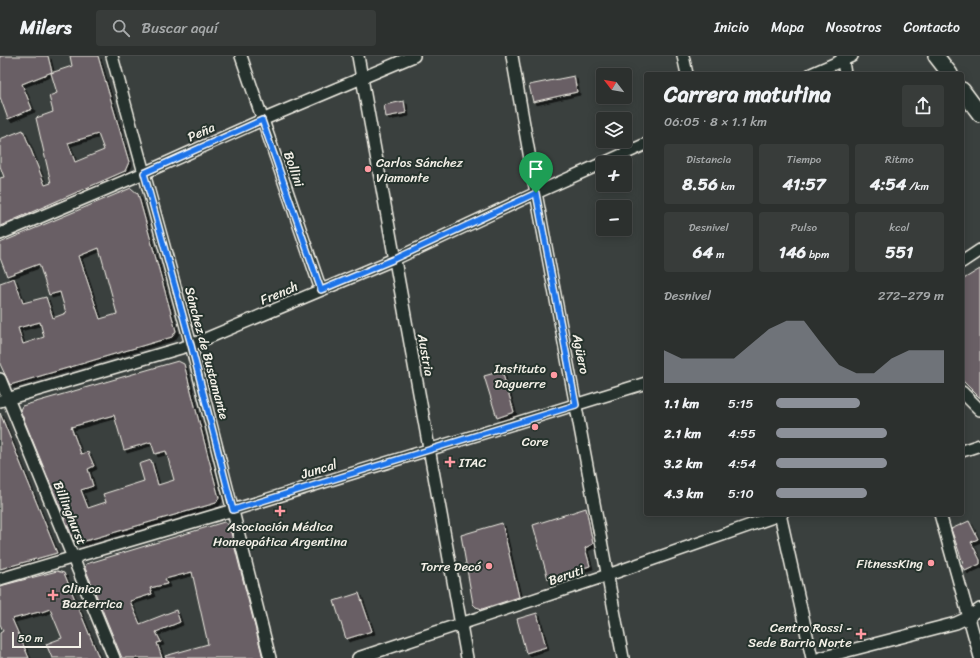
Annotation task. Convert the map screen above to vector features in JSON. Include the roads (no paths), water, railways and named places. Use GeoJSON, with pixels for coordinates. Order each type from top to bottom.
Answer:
{"type":"FeatureCollection","features":[{"type":"Feature","properties":{"kind":"main road"},"geometry":{"type":"LineString","coordinates":[[936,56],[948,72]]}},
{"type":"Feature","properties":{"kind":"main road"},"geometry":{"type":"LineString","coordinates":[[964,93],[980,114]]}},
{"type":"Feature","properties":{"kind":"street","name":"Sánchez de Bustamante"},"geometry":{"type":"LineString","coordinates":[[112,56],[191,345],[270,658]]}},
{"type":"Feature","properties":{"kind":"street","name":"Bollini"},"geometry":{"type":"LineString","coordinates":[[240,56],[321,290]]}},
{"type":"Feature","properties":{"kind":"street","name":"Austria"},"geometry":{"type":"LineString","coordinates":[[358,56],[467,658]]}},
{"type":"Feature","properties":{"kind":"street","name":"Peña"},"geometry":{"type":"LineString","coordinates":[[0,234],[144,173],[262,120],[414,56]]}},
{"type":"Feature","properties":{"kind":"street","name":"Agüero"},"geometry":{"type":"LineString","coordinates":[[512,56],[536,193],[623,658]]}},
{"type":"Feature","properties":{"kind":"street"},"geometry":{"type":"LineString","coordinates":[[683,56],[687,72]]}},
{"type":"Feature","properties":{"kind":"street"},"geometry":{"type":"LineString","coordinates":[[815,72],[846,58],[845,72]]}},
{"type":"Feature","properties":{"kind":"street","name":"French"},"geometry":{"type":"LineString","coordinates":[[619,156],[644,145]]}},
{"type":"Feature","properties":{"kind":"street","name":"French"},"geometry":{"type":"LineString","coordinates":[[4,400],[191,345],[395,259],[596,166]]}},
{"type":"Feature","properties":{"kind":"street"},"geometry":{"type":"LineString","coordinates":[[964,261],[980,250]]}},
{"type":"Feature","properties":{"kind":"street","name":"Billinghurst"},"geometry":{"type":"LineString","coordinates":[[0,379],[4,400],[73,558],[114,658]]}},
{"type":"Feature","properties":{"kind":"street","name":"Juncal"},"geometry":{"type":"LineString","coordinates":[[0,579],[233,510],[644,384]]}},
{"type":"Feature","properties":{"kind":"street"},"geometry":{"type":"LineString","coordinates":[[964,394],[980,410]]}},
{"type":"Feature","properties":{"kind":"street"},"geometry":{"type":"LineString","coordinates":[[964,450],[980,445]]}},
{"type":"Feature","properties":{"kind":"street","name":"Beruti"},"geometry":{"type":"LineString","coordinates":[[358,658],[608,575],[775,516]]}},
{"type":"Feature","properties":{"kind":"street"},"geometry":{"type":"LineString","coordinates":[[781,516],[812,658]]}},
{"type":"Feature","properties":{"kind":"street"},"geometry":{"type":"LineString","coordinates":[[941,516],[980,658]]}},
{"type":"Feature","properties":{"kind":"street"},"geometry":{"type":"LineString","coordinates":[[820,658],[956,623],[969,617],[980,609]]}},
{"type":"Feature","properties":{"kind":"place","name":"Carlos Sánchez Viamonte"},"geometry":{"type":"Point","coordinates":[368,169]}},
{"type":"Feature","properties":{"kind":"place","name":"Instituto Daguerre"},"geometry":{"type":"Point","coordinates":[554,375]}},
{"type":"Feature","properties":{"kind":"place","name":"Core"},"geometry":{"type":"Point","coordinates":[535,427]}},
{"type":"Feature","properties":{"kind":"place","name":"ITAC"},"geometry":{"type":"Point","coordinates":[450,462]}},
{"type":"Feature","properties":{"kind":"place","name":"Asociación Médica Homeopática Argentina"},"geometry":{"type":"Point","coordinates":[280,511]}},
{"type":"Feature","properties":{"kind":"place","name":"FitnessKing"},"geometry":{"type":"Point","coordinates":[931,563]}},
{"type":"Feature","properties":{"kind":"place","name":"Torre Decó"},"geometry":{"type":"Point","coordinates":[489,566]}},
{"type":"Feature","properties":{"kind":"place","name":"Clinica Bazterrica"},"geometry":{"type":"Point","coordinates":[53,595]}},
{"type":"Feature","properties":{"kind":"place","name":"Centro Rossi - Sede Barrio Norte"},"geometry":{"type":"Point","coordinates":[861,634]}}]}
